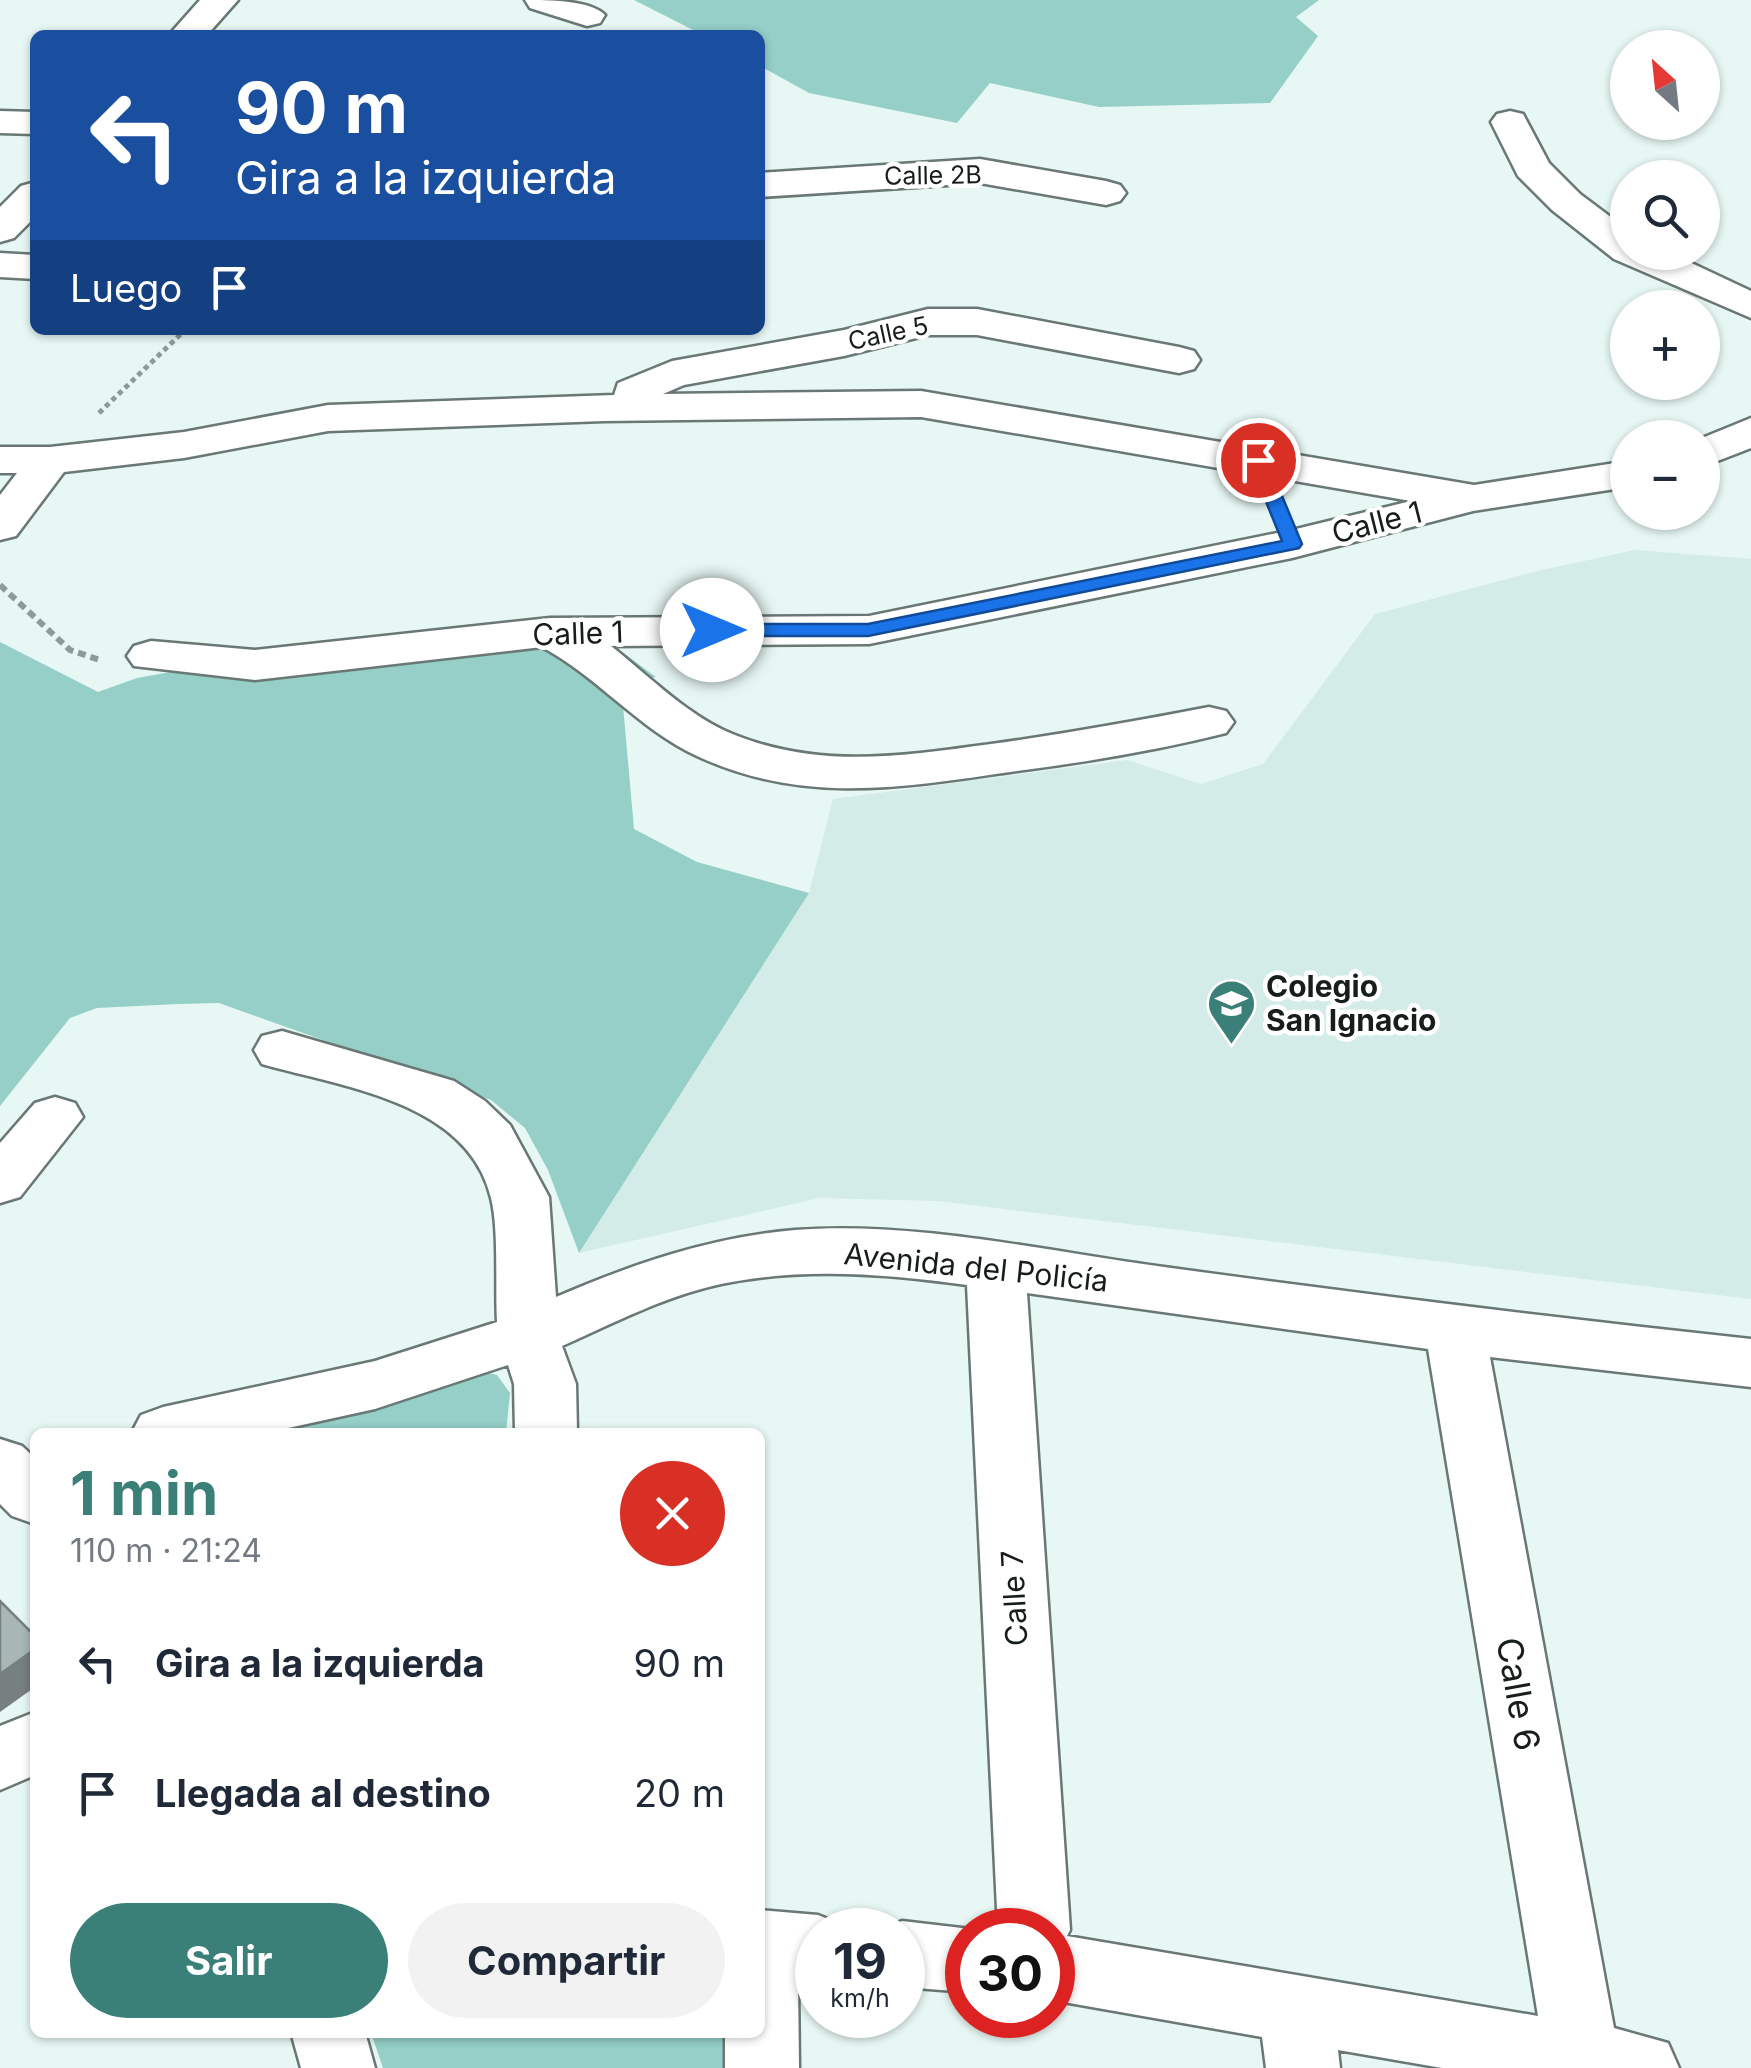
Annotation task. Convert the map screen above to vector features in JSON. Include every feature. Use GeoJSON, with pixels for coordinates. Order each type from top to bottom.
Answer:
{"type":"FeatureCollection","features":[{"type":"Feature","properties":{"kind":"street"},"geometry":{"type":"LineString","coordinates":[[192,30],[220,0]]}},
{"type":"Feature","properties":{"kind":"street"},"geometry":{"type":"LineString","coordinates":[[543,0],[587,16]]}},
{"type":"Feature","properties":{"kind":"street"},"geometry":{"type":"LineString","coordinates":[[0,122],[30,123]]}},
{"type":"Feature","properties":{"kind":"street"},"geometry":{"type":"LineString","coordinates":[[1510,122],[1532,168],[1566,202],[1610,235]]}},
{"type":"Feature","properties":{"kind":"street","name":"Calle 2B"},"geometry":{"type":"LineString","coordinates":[[765,185],[980,171],[1106,193]]}},
{"type":"Feature","properties":{"kind":"street"},"geometry":{"type":"LineString","coordinates":[[0,230],[30,199]]}},
{"type":"Feature","properties":{"kind":"street"},"geometry":{"type":"LineString","coordinates":[[0,265],[30,266]]}},
{"type":"Feature","properties":{"kind":"street"},"geometry":{"type":"LineString","coordinates":[[1672,270],[1751,306]]}},
{"type":"Feature","properties":{"kind":"street","name":"Calle 5"},"geometry":{"type":"LineString","coordinates":[[604,408],[672,374],[928,322],[977,322],[1179,360]]}},
{"type":"Feature","properties":{"kind":"street"},"geometry":{"type":"LineString","coordinates":[[0,460],[50,460],[184,445],[328,418],[604,408],[920,404],[1474,498],[1610,477]]}},
{"type":"Feature","properties":{"kind":"street"},"geometry":{"type":"LineString","coordinates":[[1720,445],[1751,430]]}},
{"type":"Feature","properties":{"kind":"street"},"geometry":{"type":"LineString","coordinates":[[0,526],[50,460]]}},
{"type":"Feature","properties":{"kind":"street"},"geometry":{"type":"LineString","coordinates":[[1258,460],[1292,544]]}},
{"type":"Feature","properties":{"kind":"street","name":"Calle 1"},"geometry":{"type":"LineString","coordinates":[[150,656],[255,666],[550,632],[868,630],[1292,544],[1474,498]]}},
{"type":"Feature","properties":{"kind":"street"},"geometry":{"type":"LineString","coordinates":[[646,696],[712,630]]}},
{"type":"Feature","properties":{"kind":"street"},"geometry":{"type":"LineString","coordinates":[[550,632],[592,655],[713,746],[784,768],[879,775],[1074,748],[1209,722]]}},
{"type":"Feature","properties":{"kind":"street"},"geometry":{"type":"LineString","coordinates":[[282,1050],[434,1095],[465,1115],[490,1139],[520,1197],[528,1335],[544,1384],[546,1428]]}},
{"type":"Feature","properties":{"kind":"street"},"geometry":{"type":"LineString","coordinates":[[0,1182],[55,1117]]}},
{"type":"Feature","properties":{"kind":"street","name":"Avenida del Policía"},"geometry":{"type":"LineString","coordinates":[[181,1428],[375,1386],[528,1335],[644,1285],[721,1262],[797,1252],[896,1253],[1455,1330],[1751,1363]]}},
{"type":"Feature","properties":{"kind":"street","name":"Calle 7"},"geometry":{"type":"LineString","coordinates":[[996,1266],[1033,1908]]}},
{"type":"Feature","properties":{"kind":"street","name":"Calle 6"},"geometry":{"type":"LineString","coordinates":[[1455,1330],[1612,2063]]}},
{"type":"Feature","properties":{"kind":"street"},"geometry":{"type":"LineString","coordinates":[[0,1760],[30,1744]]}},
{"type":"Feature","properties":{"kind":"street"},"geometry":{"type":"LineString","coordinates":[[762,2068],[780,1945]]}},
{"type":"Feature","properties":{"kind":"street"},"geometry":{"type":"LineString","coordinates":[[1075,1974],[1299,2040],[1612,2063]]}},
{"type":"Feature","properties":{"kind":"street"},"geometry":{"type":"LineString","coordinates":[[330,2038],[338,2068]]}},
{"type":"Feature","properties":{"kind":"path"},"geometry":{"type":"LineString","coordinates":[[50,460],[179,335]]}},
{"type":"Feature","properties":{"kind":"path"},"geometry":{"type":"LineString","coordinates":[[0,585],[70,650],[102,661],[150,656]]}},
{"type":"Feature","properties":{"kind":"shaded area"},"geometry":{"type":"Polygon","coordinates":[[[634,0],[1319,0],[1296,17],[1318,36],[1270,103],[1099,107],[990,83],[957,123],[809,93],[765,69],[765,30],[693,30],[634,0]]]}},
{"type":"Feature","properties":{"kind":"shaded area","name":"Colegio San Ignacio"},"geometry":{"type":"Polygon","coordinates":[[[1635,550],[1751,559],[1751,1299],[938,1201],[820,1198],[579,1253],[809,893],[833,799],[1127,760],[1201,784],[1263,764],[1375,614],[1537,571],[1635,550]]]}},
{"type":"Feature","properties":{"kind":"shaded area"},"geometry":{"type":"Polygon","coordinates":[[[0,642],[98,692],[137,678],[199,667],[610,643],[656,677],[621,683],[634,829],[697,862],[809,893],[579,1253],[548,1170],[525,1128],[491,1100],[219,1003],[97,1008],[70,1018],[0,1106],[0,642]]]}},
{"type":"Feature","properties":{"kind":"shaded area"},"geometry":{"type":"Polygon","coordinates":[[[474,1369],[497,1375],[510,1393],[506,1428],[257,1428],[380,1404],[474,1369]]]}},
{"type":"Feature","properties":{"kind":"shaded area"},"geometry":{"type":"Polygon","coordinates":[[[373,2038],[728,2038],[727,2068],[383,2068],[373,2038]]]}},
{"type":"Feature","properties":{"kind":"building"},"geometry":{"type":"Polygon","coordinates":[[[0,1601],[30,1631],[30,1653],[0,1674],[0,1601]]]}},
{"type":"Feature","properties":{"kind":"place","name":"Colegio San Ignacio"},"geometry":{"type":"Point","coordinates":[1231,1046]}},
{"type":"Feature","properties":{"kind":"route"},"geometry":{"type":"LineString","coordinates":[[712,630],[868,630],[1292,544],[1258,460]]}}]}
